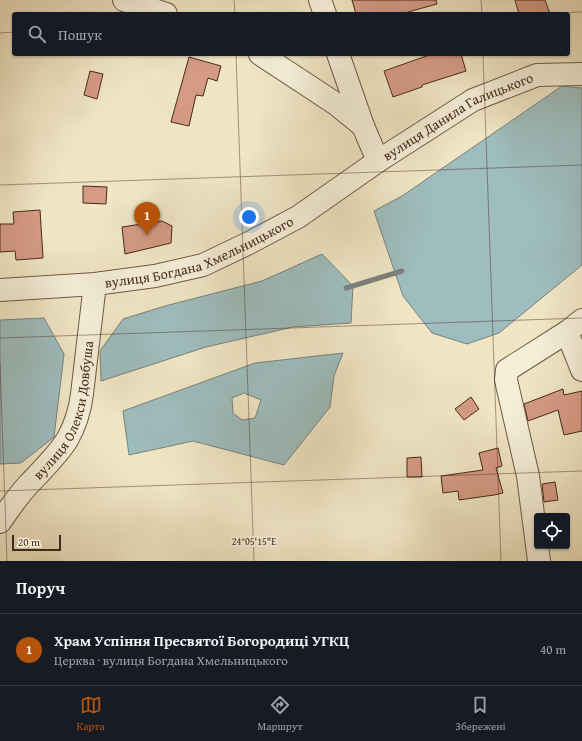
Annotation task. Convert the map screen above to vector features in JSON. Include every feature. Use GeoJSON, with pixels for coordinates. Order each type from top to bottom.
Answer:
{"type":"FeatureCollection","features":[{"type":"Feature","properties":{"kind":"street"},"geometry":{"type":"LineString","coordinates":[[124,0],[160,12]]}},
{"type":"Feature","properties":{"kind":"street"},"geometry":{"type":"LineString","coordinates":[[320,0],[324,12]]}},
{"type":"Feature","properties":{"kind":"street"},"geometry":{"type":"LineString","coordinates":[[263,56],[336,104],[363,126]]}},
{"type":"Feature","properties":{"kind":"street","name":"вулиця Данила Галицького"},"geometry":{"type":"LineString","coordinates":[[339,56],[363,126],[378,161],[473,100],[537,75],[582,74]]}},
{"type":"Feature","properties":{"kind":"street","name":"вулиця Богдана Хмельницького"},"geometry":{"type":"LineString","coordinates":[[0,290],[95,284],[155,276],[203,265],[298,217],[378,161]]}},
{"type":"Feature","properties":{"kind":"street","name":"вулиця Олекси Довбуша"},"geometry":{"type":"LineString","coordinates":[[4,509],[55,455],[66,440],[75,423],[82,394],[95,284]]}},
{"type":"Feature","properties":{"kind":"street"},"geometry":{"type":"LineString","coordinates":[[539,561],[528,476],[506,380],[507,370],[574,326],[582,370]]}},
{"type":"Feature","properties":{"kind":"water"},"geometry":{"type":"Polygon","coordinates":[[[562,86],[582,88],[582,265],[499,333],[467,344],[432,333],[403,296],[374,211],[402,196],[562,86]]]}},
{"type":"Feature","properties":{"kind":"water"},"geometry":{"type":"Polygon","coordinates":[[[322,254],[353,286],[351,323],[293,327],[206,347],[101,381],[100,351],[123,319],[165,306],[262,281],[322,254]]]}},
{"type":"Feature","properties":{"kind":"water"},"geometry":{"type":"Polygon","coordinates":[[[44,318],[64,354],[54,437],[21,463],[0,464],[0,320],[44,318]]]}},
{"type":"Feature","properties":{"kind":"water"},"geometry":{"type":"Polygon","coordinates":[[[343,353],[334,376],[330,407],[284,465],[193,441],[129,455],[123,411],[255,363],[343,353]],[[244,393],[232,398],[233,413],[242,420],[255,418],[261,400],[244,393]]]}},
{"type":"Feature","properties":{"kind":"building"},"geometry":{"type":"Polygon","coordinates":[[[352,0],[436,0],[437,4],[408,12],[355,12],[352,0]]]}},
{"type":"Feature","properties":{"kind":"building"},"geometry":{"type":"Polygon","coordinates":[[[515,0],[545,0],[549,12],[518,12],[515,0]]]}},
{"type":"Feature","properties":{"kind":"building"},"geometry":{"type":"Polygon","coordinates":[[[426,56],[462,56],[466,71],[422,85],[422,87],[393,97],[384,71],[426,56]]]}},
{"type":"Feature","properties":{"kind":"building"},"geometry":{"type":"Polygon","coordinates":[[[189,57],[221,66],[217,81],[208,78],[203,96],[196,95],[189,126],[171,122],[189,57]]]}},
{"type":"Feature","properties":{"kind":"building"},"geometry":{"type":"Polygon","coordinates":[[[90,71],[103,74],[97,99],[84,95],[90,71]]]}},
{"type":"Feature","properties":{"kind":"building"},"geometry":{"type":"Polygon","coordinates":[[[83,186],[107,187],[106,204],[83,203],[83,186]]]}},
{"type":"Feature","properties":{"kind":"building"},"geometry":{"type":"Polygon","coordinates":[[[40,210],[43,258],[16,260],[15,251],[0,252],[0,224],[14,224],[13,212],[40,210]]]}},
{"type":"Feature","properties":{"kind":"building"},"geometry":{"type":"Polygon","coordinates":[[[162,221],[172,226],[171,243],[125,254],[122,227],[162,221]]]}},
{"type":"Feature","properties":{"kind":"building"},"geometry":{"type":"Polygon","coordinates":[[[563,389],[564,395],[582,391],[582,431],[564,435],[558,410],[528,421],[524,404],[563,389]]]}},
{"type":"Feature","properties":{"kind":"building"},"geometry":{"type":"Polygon","coordinates":[[[471,397],[479,409],[464,420],[455,409],[471,397]]]}},
{"type":"Feature","properties":{"kind":"building"},"geometry":{"type":"Polygon","coordinates":[[[498,448],[502,466],[496,468],[503,493],[459,500],[458,491],[443,493],[441,476],[483,470],[479,453],[498,448]]]}},
{"type":"Feature","properties":{"kind":"building"},"geometry":{"type":"Polygon","coordinates":[[[421,457],[422,477],[407,477],[407,458],[421,457]]]}},
{"type":"Feature","properties":{"kind":"building"},"geometry":{"type":"Polygon","coordinates":[[[555,482],[558,500],[544,502],[542,484],[555,482]]]}},
{"type":"Feature","properties":{"kind":"waterway"},"geometry":{"type":"LineString","coordinates":[[346,288],[402,271]]}},
{"type":"Feature","properties":{"kind":"place","name":"Храм Успіння Пресвятої Богородиці УГКЦ"},"geometry":{"type":"Point","coordinates":[147,235]}}]}
